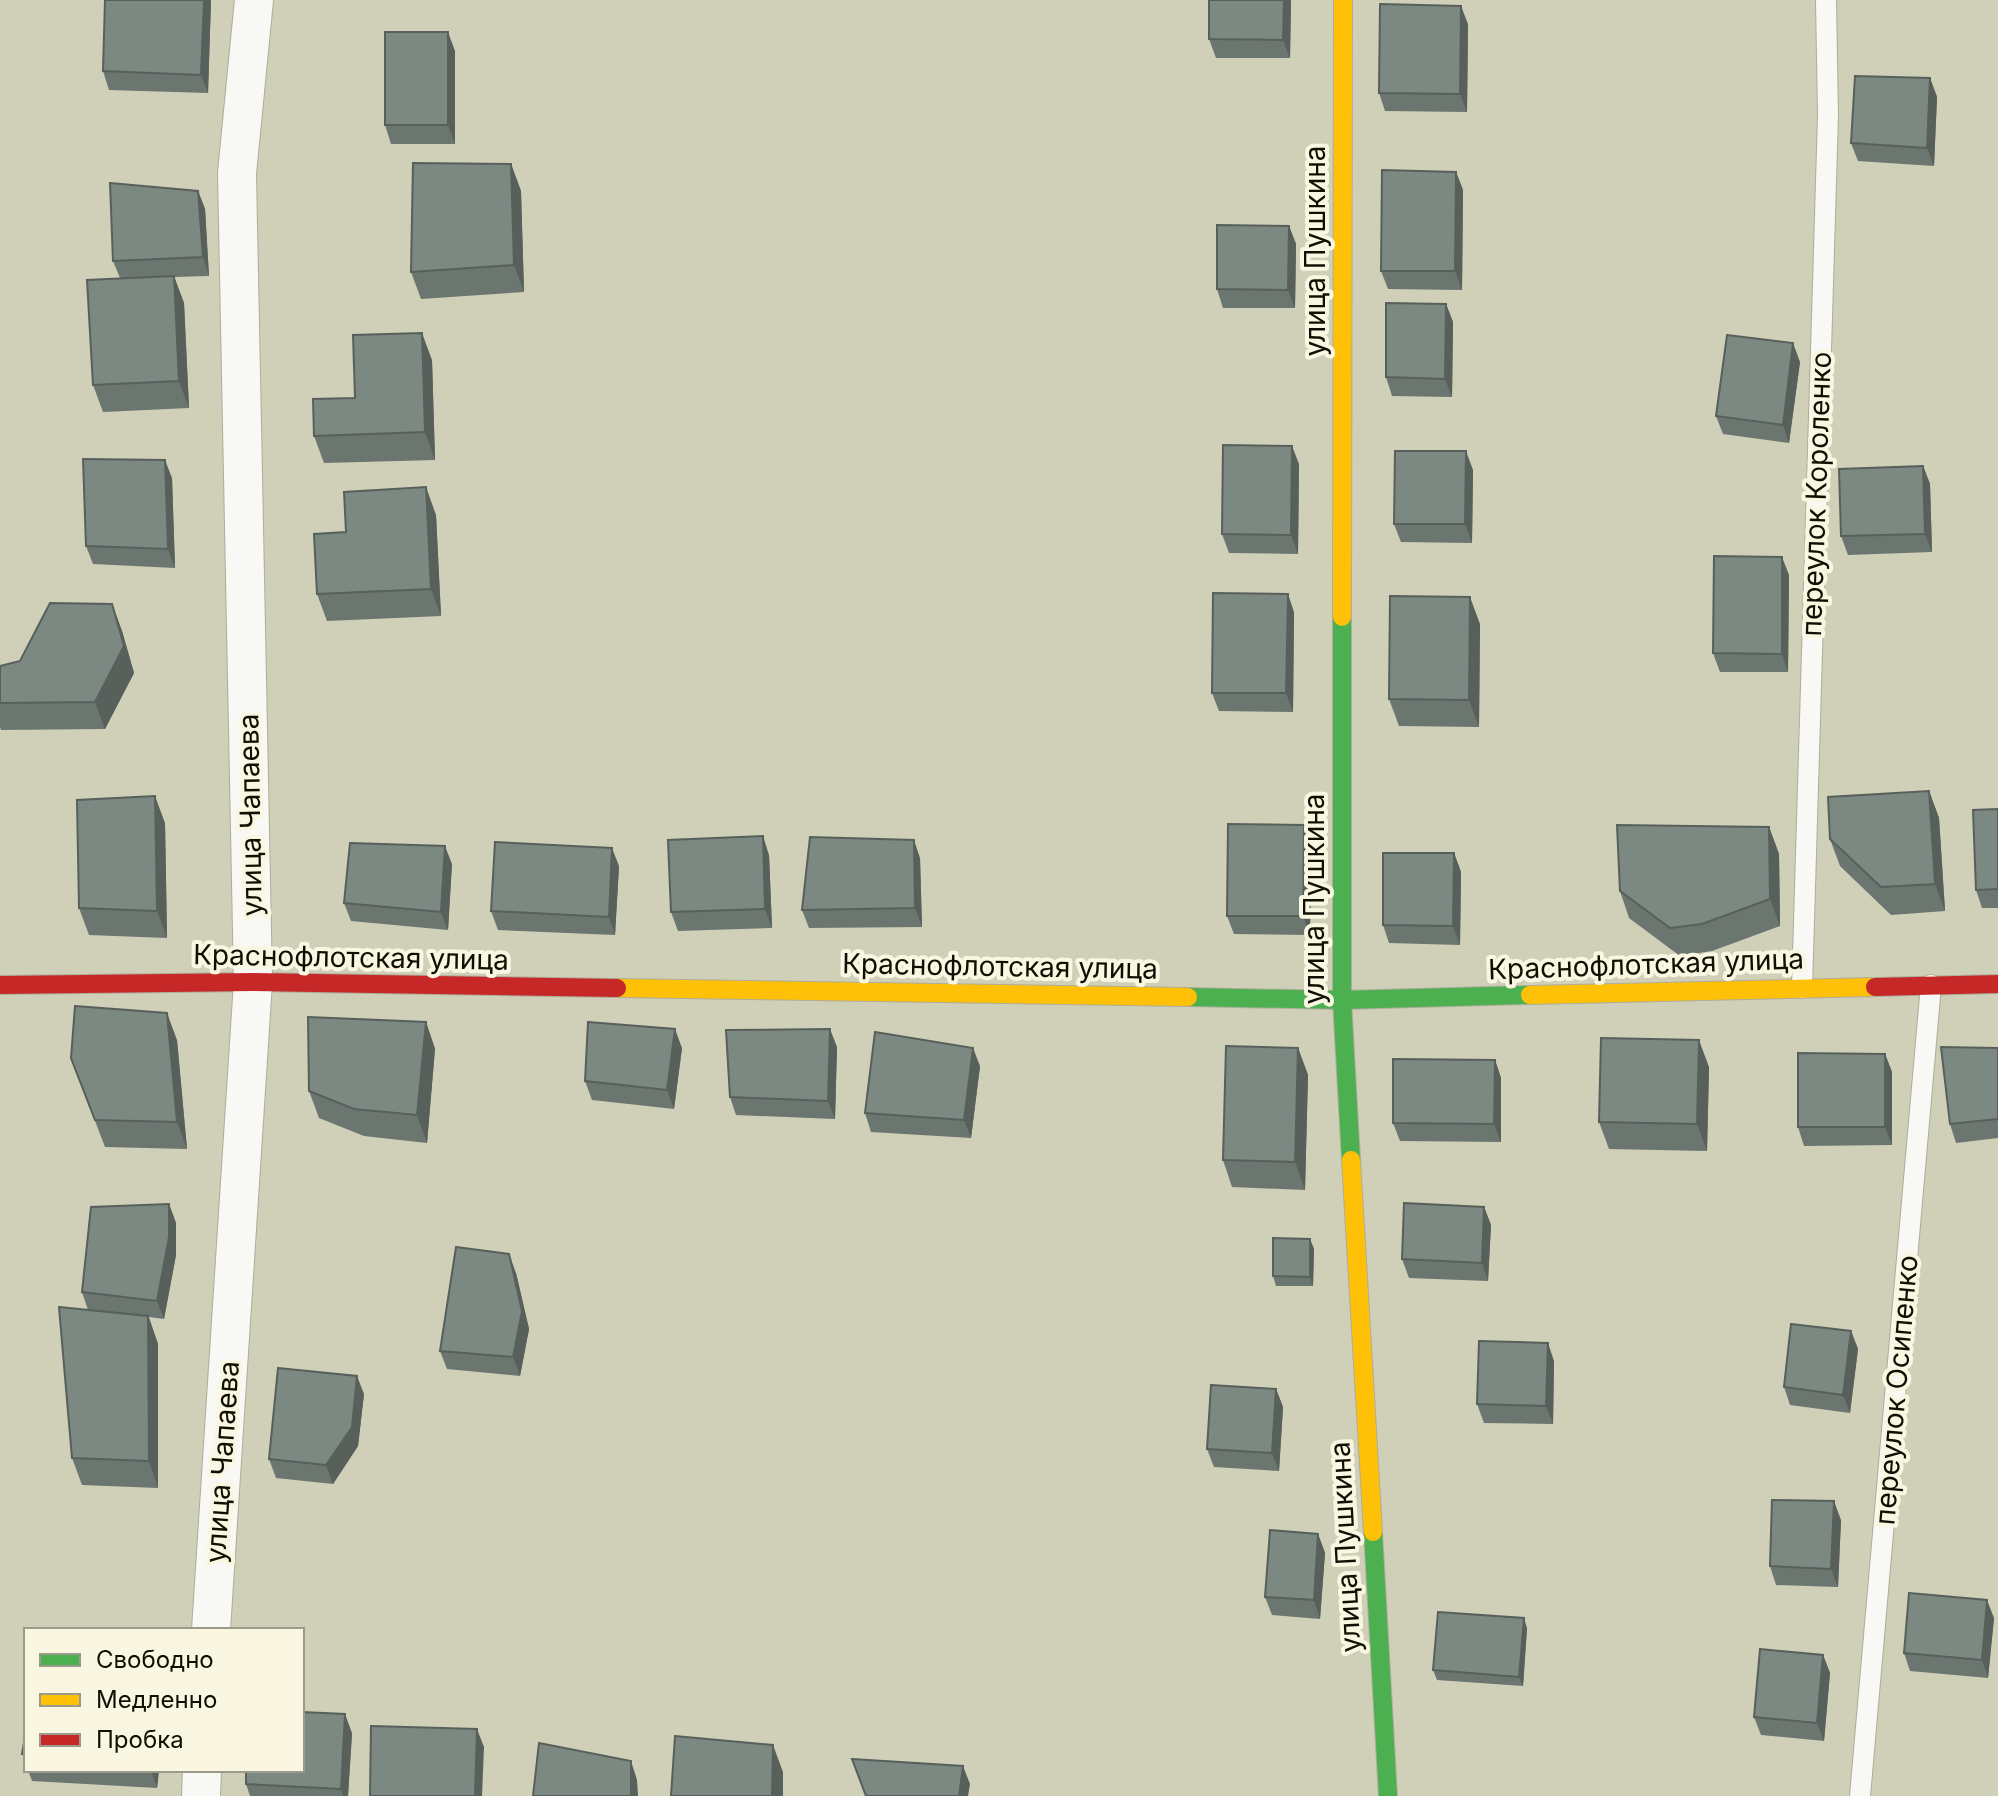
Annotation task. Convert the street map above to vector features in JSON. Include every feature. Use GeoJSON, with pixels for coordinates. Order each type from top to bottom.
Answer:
{"type":"FeatureCollection","features":[{"type":"Feature","properties":{"kind":"street","name":"улица Чапаева"},"geometry":{"type":"LineString","coordinates":[[211,1628],[253,982],[237,173],[254,0]]}},
{"type":"Feature","properties":{"kind":"street","name":"улица Пушкина"},"geometry":{"type":"LineString","coordinates":[[1343,0],[1342,1000],[1388,1796]]}},
{"type":"Feature","properties":{"kind":"street","name":"Краснофлотская улица"},"geometry":{"type":"LineString","coordinates":[[0,985],[253,982],[1342,1000],[1998,984]]}},
{"type":"Feature","properties":{"kind":"street"},"geometry":{"type":"LineString","coordinates":[[201,1796],[202,1772]]}},
{"type":"Feature","properties":{"kind":"lane","name":"переулок Короленко"},"geometry":{"type":"LineString","coordinates":[[1802,988],[1828,115],[1826,0]]}},
{"type":"Feature","properties":{"kind":"lane","name":"переулок Осипенко"},"geometry":{"type":"LineString","coordinates":[[1860,1796],[1931,985]]}},
{"type":"Feature","properties":{"kind":"building"},"geometry":{"type":"Polygon","coordinates":[[[105,0],[204,0],[201,75],[103,71],[105,0]]]}},
{"type":"Feature","properties":{"kind":"building"},"geometry":{"type":"Polygon","coordinates":[[[1209,0],[1284,0],[1283,40],[1209,39],[1209,0]]]}},
{"type":"Feature","properties":{"kind":"building"},"geometry":{"type":"Polygon","coordinates":[[[1380,4],[1461,6],[1460,94],[1379,93],[1380,4]]]}},
{"type":"Feature","properties":{"kind":"building"},"geometry":{"type":"Polygon","coordinates":[[[385,32],[448,32],[448,125],[385,125],[385,32]]]}},
{"type":"Feature","properties":{"kind":"building"},"geometry":{"type":"Polygon","coordinates":[[[1855,76],[1930,78],[1927,148],[1851,143],[1855,76]]]}},
{"type":"Feature","properties":{"kind":"building"},"geometry":{"type":"Polygon","coordinates":[[[413,163],[511,164],[514,265],[411,272],[413,163]]]}},
{"type":"Feature","properties":{"kind":"building"},"geometry":{"type":"Polygon","coordinates":[[[1382,170],[1456,172],[1455,271],[1381,271],[1382,170]]]}},
{"type":"Feature","properties":{"kind":"building"},"geometry":{"type":"Polygon","coordinates":[[[110,183],[198,191],[203,257],[113,261],[110,183]]]}},
{"type":"Feature","properties":{"kind":"building"},"geometry":{"type":"Polygon","coordinates":[[[1217,225],[1289,226],[1288,290],[1217,289],[1217,225]]]}},
{"type":"Feature","properties":{"kind":"building"},"geometry":{"type":"Polygon","coordinates":[[[174,276],[179,381],[93,385],[87,280],[174,276]]]}},
{"type":"Feature","properties":{"kind":"building"},"geometry":{"type":"Polygon","coordinates":[[[1386,303],[1446,304],[1445,379],[1386,377],[1386,303]]]}},
{"type":"Feature","properties":{"kind":"building"},"geometry":{"type":"Polygon","coordinates":[[[422,333],[425,432],[314,436],[313,399],[355,398],[353,335],[422,333]]]}},
{"type":"Feature","properties":{"kind":"building"},"geometry":{"type":"Polygon","coordinates":[[[1727,335],[1793,343],[1783,425],[1716,416],[1727,335]]]}},
{"type":"Feature","properties":{"kind":"building"},"geometry":{"type":"Polygon","coordinates":[[[1223,445],[1292,446],[1291,535],[1222,534],[1223,445]]]}},
{"type":"Feature","properties":{"kind":"building"},"geometry":{"type":"Polygon","coordinates":[[[1395,451],[1466,451],[1465,524],[1394,524],[1395,451]]]}},
{"type":"Feature","properties":{"kind":"building"},"geometry":{"type":"Polygon","coordinates":[[[83,459],[165,460],[168,549],[86,546],[83,459]]]}},
{"type":"Feature","properties":{"kind":"building"},"geometry":{"type":"Polygon","coordinates":[[[1923,466],[1925,534],[1841,536],[1839,469],[1923,466]]]}},
{"type":"Feature","properties":{"kind":"building"},"geometry":{"type":"Polygon","coordinates":[[[426,487],[431,589],[317,594],[314,534],[346,532],[344,492],[426,487]]]}},
{"type":"Feature","properties":{"kind":"building"},"geometry":{"type":"Polygon","coordinates":[[[1714,556],[1782,557],[1782,654],[1713,653],[1714,556]]]}},
{"type":"Feature","properties":{"kind":"building"},"geometry":{"type":"Polygon","coordinates":[[[1213,593],[1288,594],[1286,693],[1212,693],[1213,593]]]}},
{"type":"Feature","properties":{"kind":"building"},"geometry":{"type":"Polygon","coordinates":[[[1390,596],[1470,597],[1469,700],[1389,699],[1390,596]]]}},
{"type":"Feature","properties":{"kind":"building"},"geometry":{"type":"Polygon","coordinates":[[[50,603],[112,604],[124,646],[95,702],[0,703],[0,666],[20,661],[50,603]]]}},
{"type":"Feature","properties":{"kind":"building"},"geometry":{"type":"Polygon","coordinates":[[[1929,791],[1935,884],[1881,887],[1830,839],[1828,797],[1929,791]]]}},
{"type":"Feature","properties":{"kind":"building"},"geometry":{"type":"Polygon","coordinates":[[[155,796],[157,911],[79,908],[77,800],[155,796]]]}},
{"type":"Feature","properties":{"kind":"building"},"geometry":{"type":"Polygon","coordinates":[[[1998,809],[1998,889],[1976,890],[1973,810],[1998,809]]]}},
{"type":"Feature","properties":{"kind":"building"},"geometry":{"type":"Polygon","coordinates":[[[1228,824],[1304,825],[1303,916],[1227,916],[1228,824]]]}},
{"type":"Feature","properties":{"kind":"building"},"geometry":{"type":"Polygon","coordinates":[[[1617,825],[1769,827],[1770,899],[1702,924],[1670,928],[1620,891],[1617,825]]]}},
{"type":"Feature","properties":{"kind":"building"},"geometry":{"type":"Polygon","coordinates":[[[763,836],[765,909],[671,912],[668,840],[763,836]]]}},
{"type":"Feature","properties":{"kind":"building"},"geometry":{"type":"Polygon","coordinates":[[[810,837],[914,840],[915,908],[802,910],[810,837]]]}},
{"type":"Feature","properties":{"kind":"building"},"geometry":{"type":"Polygon","coordinates":[[[495,842],[612,848],[609,917],[491,911],[495,842]]]}},
{"type":"Feature","properties":{"kind":"building"},"geometry":{"type":"Polygon","coordinates":[[[350,843],[445,846],[441,912],[344,903],[350,843]]]}},
{"type":"Feature","properties":{"kind":"building"},"geometry":{"type":"Polygon","coordinates":[[[1383,853],[1454,853],[1453,926],[1383,925],[1383,853]]]}},
{"type":"Feature","properties":{"kind":"building"},"geometry":{"type":"Polygon","coordinates":[[[75,1006],[167,1013],[177,1122],[95,1120],[71,1058],[75,1006]]]}},
{"type":"Feature","properties":{"kind":"building"},"geometry":{"type":"Polygon","coordinates":[[[308,1017],[426,1022],[417,1115],[354,1109],[309,1091],[308,1017]]]}},
{"type":"Feature","properties":{"kind":"building"},"geometry":{"type":"Polygon","coordinates":[[[588,1022],[675,1029],[667,1090],[585,1081],[588,1022]]]}},
{"type":"Feature","properties":{"kind":"building"},"geometry":{"type":"Polygon","coordinates":[[[830,1029],[828,1101],[730,1097],[726,1030],[830,1029]]]}},
{"type":"Feature","properties":{"kind":"building"},"geometry":{"type":"Polygon","coordinates":[[[875,1032],[973,1048],[964,1120],[865,1113],[875,1032]]]}},
{"type":"Feature","properties":{"kind":"building"},"geometry":{"type":"Polygon","coordinates":[[[1601,1038],[1699,1040],[1697,1124],[1599,1122],[1601,1038]]]}},
{"type":"Feature","properties":{"kind":"building"},"geometry":{"type":"Polygon","coordinates":[[[1226,1046],[1298,1048],[1295,1162],[1223,1160],[1226,1046]]]}},
{"type":"Feature","properties":{"kind":"building"},"geometry":{"type":"Polygon","coordinates":[[[1941,1047],[1998,1048],[1998,1119],[1950,1124],[1941,1047]]]}},
{"type":"Feature","properties":{"kind":"building"},"geometry":{"type":"Polygon","coordinates":[[[1798,1053],[1885,1054],[1885,1127],[1798,1127],[1798,1053]]]}},
{"type":"Feature","properties":{"kind":"building"},"geometry":{"type":"Polygon","coordinates":[[[1393,1059],[1495,1060],[1494,1124],[1393,1123],[1393,1059]]]}},
{"type":"Feature","properties":{"kind":"building"},"geometry":{"type":"Polygon","coordinates":[[[1404,1203],[1484,1207],[1482,1263],[1402,1259],[1404,1203]]]}},
{"type":"Feature","properties":{"kind":"building"},"geometry":{"type":"Polygon","coordinates":[[[169,1204],[169,1237],[157,1301],[82,1292],[91,1207],[169,1204]]]}},
{"type":"Feature","properties":{"kind":"building"},"geometry":{"type":"Polygon","coordinates":[[[1273,1238],[1310,1239],[1310,1277],[1273,1276],[1273,1238]]]}},
{"type":"Feature","properties":{"kind":"building"},"geometry":{"type":"Polygon","coordinates":[[[456,1247],[509,1254],[522,1311],[513,1357],[440,1351],[456,1247]]]}},
{"type":"Feature","properties":{"kind":"building"},"geometry":{"type":"Polygon","coordinates":[[[59,1307],[148,1316],[149,1461],[72,1458],[59,1307]]]}},
{"type":"Feature","properties":{"kind":"building"},"geometry":{"type":"Polygon","coordinates":[[[1791,1324],[1851,1331],[1843,1395],[1784,1387],[1791,1324]]]}},
{"type":"Feature","properties":{"kind":"building"},"geometry":{"type":"Polygon","coordinates":[[[1479,1341],[1548,1343],[1546,1406],[1477,1404],[1479,1341]]]}},
{"type":"Feature","properties":{"kind":"building"},"geometry":{"type":"Polygon","coordinates":[[[278,1368],[357,1376],[352,1427],[326,1465],[269,1459],[278,1368]]]}},
{"type":"Feature","properties":{"kind":"building"},"geometry":{"type":"Polygon","coordinates":[[[1211,1385],[1276,1389],[1272,1453],[1207,1449],[1211,1385]]]}},
{"type":"Feature","properties":{"kind":"building"},"geometry":{"type":"Polygon","coordinates":[[[1772,1500],[1834,1501],[1831,1569],[1770,1566],[1772,1500]]]}},
{"type":"Feature","properties":{"kind":"building"},"geometry":{"type":"Polygon","coordinates":[[[1270,1530],[1318,1534],[1314,1600],[1265,1597],[1270,1530]]]}},
{"type":"Feature","properties":{"kind":"building"},"geometry":{"type":"Polygon","coordinates":[[[1909,1593],[1987,1600],[1982,1660],[1904,1653],[1909,1593]]]}},
{"type":"Feature","properties":{"kind":"building"},"geometry":{"type":"Polygon","coordinates":[[[1438,1612],[1524,1618],[1519,1677],[1433,1670],[1438,1612]]]}},
{"type":"Feature","properties":{"kind":"building"},"geometry":{"type":"Polygon","coordinates":[[[1760,1649],[1823,1655],[1817,1723],[1754,1717],[1760,1649]]]}},
{"type":"Feature","properties":{"kind":"building"},"geometry":{"type":"Polygon","coordinates":[[[304,1712],[345,1714],[341,1789],[246,1784],[246,1772],[304,1772],[304,1712]]]}},
{"type":"Feature","properties":{"kind":"building"},"geometry":{"type":"Polygon","coordinates":[[[371,1726],[477,1729],[475,1796],[370,1796],[371,1726]]]}},
{"type":"Feature","properties":{"kind":"building"},"geometry":{"type":"Polygon","coordinates":[[[675,1736],[773,1745],[772,1796],[671,1796],[675,1736]]]}},
{"type":"Feature","properties":{"kind":"building"},"geometry":{"type":"Polygon","coordinates":[[[539,1743],[631,1761],[631,1796],[533,1796],[539,1743]]]}},
{"type":"Feature","properties":{"kind":"building"},"geometry":{"type":"Polygon","coordinates":[[[852,1759],[963,1766],[959,1796],[866,1796],[852,1759]]]}},
{"type":"Feature","properties":{"kind":"traffic: fast"},"geometry":{"type":"LineString","coordinates":[[1342,617],[1342,1000],[1351,1160]]}},
{"type":"Feature","properties":{"kind":"traffic: fast"},"geometry":{"type":"LineString","coordinates":[[1188,997],[1342,1000],[1530,995]]}},
{"type":"Feature","properties":{"kind":"traffic: fast"},"geometry":{"type":"LineString","coordinates":[[1373,1532],[1388,1796]]}},
{"type":"Feature","properties":{"kind":"traffic: slow"},"geometry":{"type":"LineString","coordinates":[[1342,617],[1343,0]]}},
{"type":"Feature","properties":{"kind":"traffic: slow"},"geometry":{"type":"LineString","coordinates":[[1530,995],[1875,987]]}},
{"type":"Feature","properties":{"kind":"traffic: slow"},"geometry":{"type":"LineString","coordinates":[[617,988],[1188,997]]}},
{"type":"Feature","properties":{"kind":"traffic: slow"},"geometry":{"type":"LineString","coordinates":[[1351,1160],[1373,1532]]}},
{"type":"Feature","properties":{"kind":"traffic: jam"},"geometry":{"type":"LineString","coordinates":[[0,985],[253,982],[617,988]]}},
{"type":"Feature","properties":{"kind":"traffic: jam"},"geometry":{"type":"LineString","coordinates":[[1875,987],[1998,984]]}}]}
